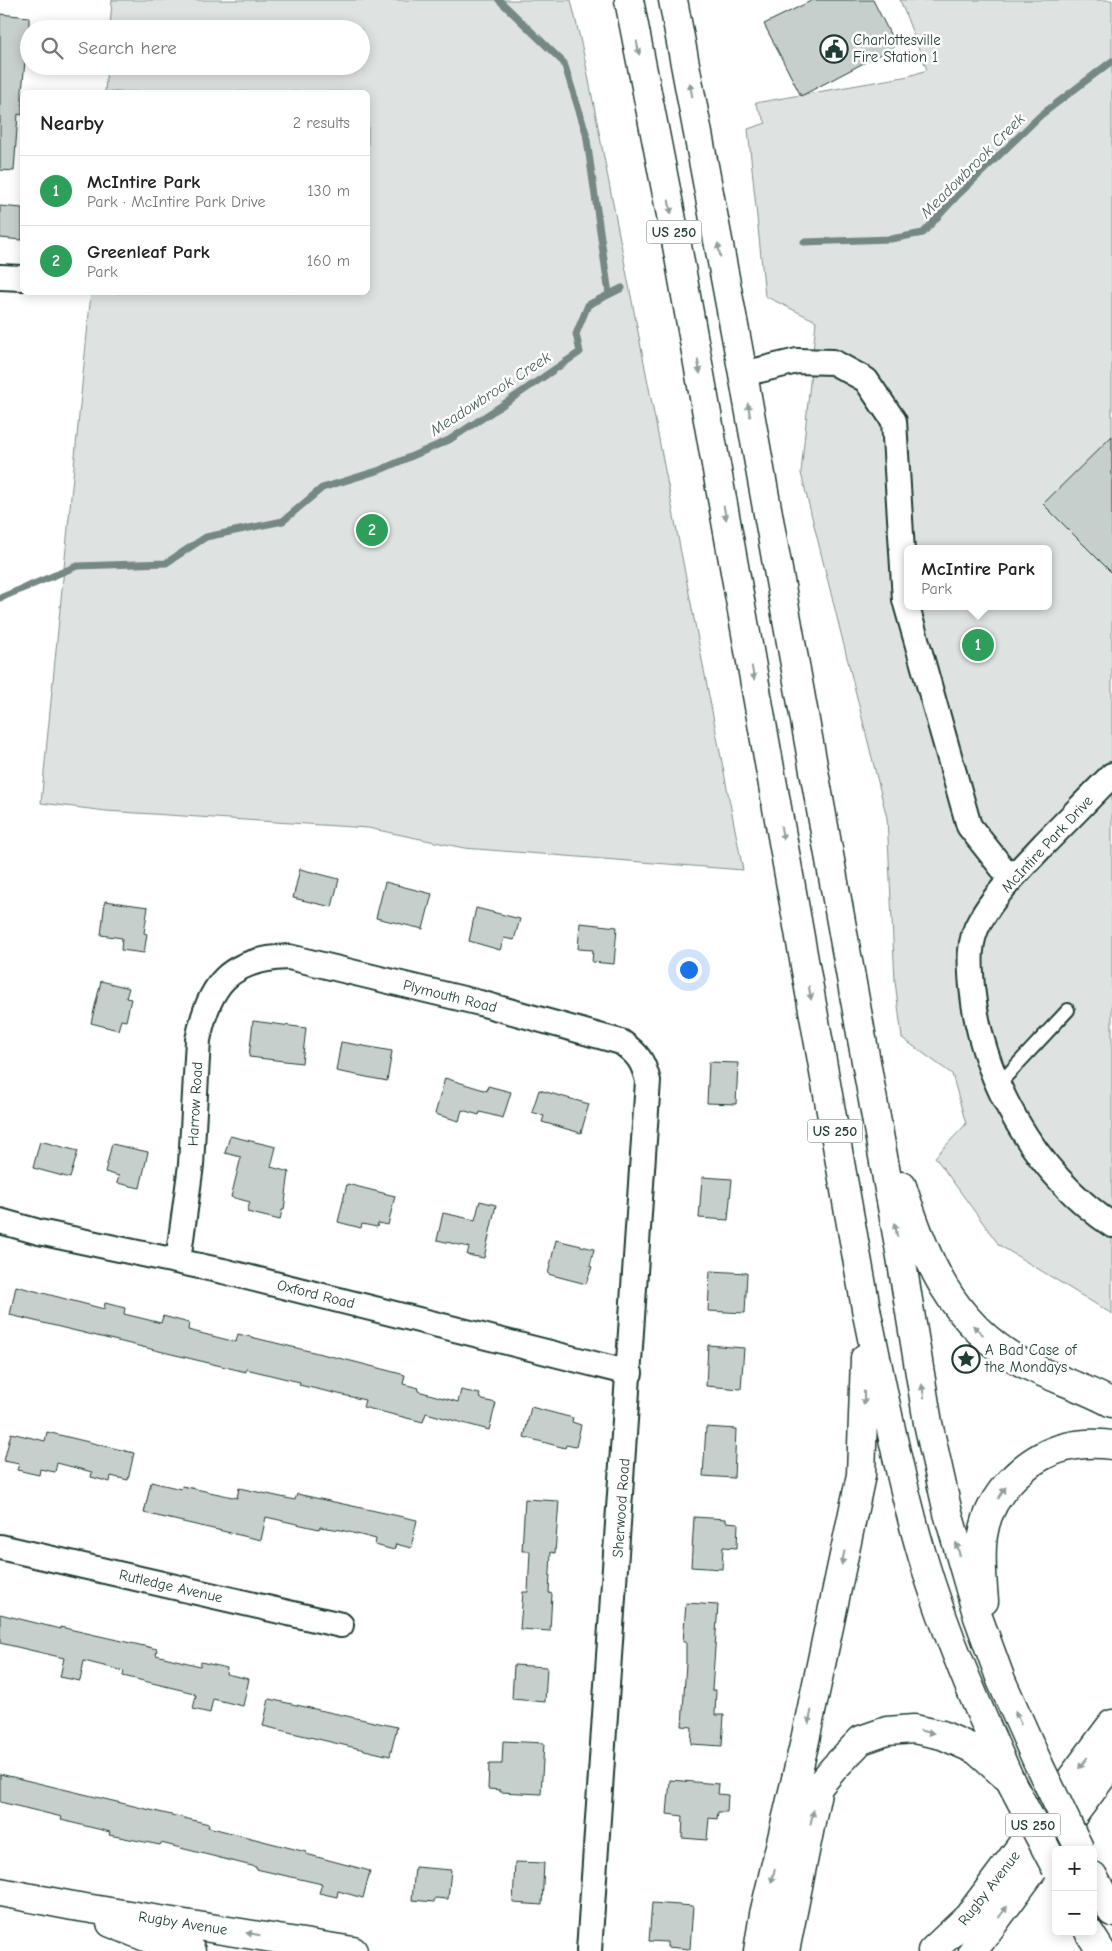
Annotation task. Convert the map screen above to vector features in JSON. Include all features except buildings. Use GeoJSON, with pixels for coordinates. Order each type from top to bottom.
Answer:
{"type":"FeatureCollection","features":[{"type":"Feature","properties":{"kind":"main road","name":"US 250"},"geometry":{"type":"LineString","coordinates":[[629,0],[678,251],[867,1314],[899,1473],[922,1556],[950,1638],[1011,1782],[1052,1860]]}},
{"type":"Feature","properties":{"kind":"main road","name":"US 250"},"geometry":{"type":"LineString","coordinates":[[673,0],[743,374],[928,1423],[948,1513],[978,1617],[1001,1680],[1078,1846]]}},
{"type":"Feature","properties":{"kind":"main road"},"geometry":{"type":"LineString","coordinates":[[859,1027],[885,1131],[923,1248],[942,1285],[964,1318],[988,1340],[1021,1362],[1112,1403]]}},
{"type":"Feature","properties":{"kind":"main road"},"geometry":{"type":"LineString","coordinates":[[758,1951],[764,1914],[804,1745],[861,1475],[867,1314]]}},
{"type":"Feature","properties":{"kind":"main road"},"geometry":{"type":"LineString","coordinates":[[987,1642],[982,1574],[983,1535],[990,1512],[1004,1488],[1024,1468],[1046,1454],[1066,1446],[1093,1443],[1112,1444]]}},
{"type":"Feature","properties":{"kind":"main road","name":"Rugby Avenue"},"geometry":{"type":"LineString","coordinates":[[932,1951],[968,1916],[1112,1724]]}},
{"type":"Feature","properties":{"kind":"main road"},"geometry":{"type":"LineString","coordinates":[[785,1951],[818,1786],[861,1740],[887,1731],[914,1729],[942,1734],[976,1750],[1011,1782]]}},
{"type":"Feature","properties":{"kind":"main road","name":"Rugby Avenue"},"geometry":{"type":"LineString","coordinates":[[973,1951],[1112,1763]]}},
{"type":"Feature","properties":{"kind":"main road"},"geometry":{"type":"LineString","coordinates":[[1097,1884],[1112,1912]]}},
{"type":"Feature","properties":{"kind":"main road","name":"Rugby Avenue"},"geometry":{"type":"LineString","coordinates":[[0,1892],[73,1906],[352,1951]]}},
{"type":"Feature","properties":{"kind":"main road","name":"Rugby Avenue"},"geometry":{"type":"LineString","coordinates":[[73,1906],[158,1942],[191,1951]]}},
{"type":"Feature","properties":{"kind":"main road"},"geometry":{"type":"LineString","coordinates":[[1092,1936],[1101,1951]]}},
{"type":"Feature","properties":{"kind":"street"},"geometry":{"type":"LineString","coordinates":[[0,277],[20,278]]}},
{"type":"Feature","properties":{"kind":"street"},"geometry":{"type":"LineString","coordinates":[[743,374],[797,361],[833,362],[866,380],[894,421],[904,584]]}},
{"type":"Feature","properties":{"kind":"street"},"geometry":{"type":"LineString","coordinates":[[908,610],[969,826],[1011,878]]}},
{"type":"Feature","properties":{"kind":"street","name":"McIntire Park Drive"},"geometry":{"type":"LineString","coordinates":[[1112,775],[1011,878],[979,922],[969,954],[973,999],[983,1042],[998,1084],[1019,1125],[1045,1162],[1075,1196],[1112,1225]]}},
{"type":"Feature","properties":{"kind":"street","name":"Plymouth Road"},"geometry":{"type":"LineString","coordinates":[[245,964],[267,957],[289,957],[480,1003],[621,1042],[634,1051],[644,1064]]}},
{"type":"Feature","properties":{"kind":"street","name":"Harrow Road"},"geometry":{"type":"LineString","coordinates":[[178,1261],[191,1165],[198,1040],[202,1020],[212,996],[226,975],[245,964]]}},
{"type":"Feature","properties":{"kind":"street","name":"Sherwood Road"},"geometry":{"type":"LineString","coordinates":[[589,1951],[630,1373],[648,1080],[644,1064]]}},
{"type":"Feature","properties":{"kind":"street","name":"Oxford Road"},"geometry":{"type":"LineString","coordinates":[[0,1221],[40,1232],[223,1271],[630,1373]]}},
{"type":"Feature","properties":{"kind":"street","name":"Rutledge Avenue"},"geometry":{"type":"LineString","coordinates":[[0,1547],[341,1625]]}},
{"type":"Feature","properties":{"kind":"lane"},"geometry":{"type":"LineString","coordinates":[[998,1084],[1068,1010]]}},
{"type":"Feature","properties":{"kind":"shaded area"},"geometry":{"type":"Polygon","coordinates":[[[112,0],[571,0],[585,60],[743,870],[464,848],[368,828],[106,811],[41,803],[91,295],[370,295],[370,90],[105,90],[106,75],[370,75],[370,20],[111,20],[112,0]]]}},
{"type":"Feature","properties":{"kind":"shaded area"},"geometry":{"type":"Polygon","coordinates":[[[900,0],[1112,0],[1112,1314],[999,1245],[935,1157],[966,1124],[952,1074],[902,1038],[895,981],[887,818],[801,473],[816,321],[765,296],[748,129],[766,123],[755,103],[909,76],[927,70],[900,0]]]}},
{"type":"Feature","properties":{"kind":"waterway"},"geometry":{"type":"LineString","coordinates":[[499,0],[564,63],[586,133],[609,294]]}},
{"type":"Feature","properties":{"kind":"waterway","name":"Meadowbrook Creek"},"geometry":{"type":"LineString","coordinates":[[804,242],[891,239],[923,233],[958,195],[1041,115],[1112,61]]}},
{"type":"Feature","properties":{"kind":"waterway","name":"Meadowbrook Creek"},"geometry":{"type":"LineString","coordinates":[[0,598],[77,566],[166,563],[206,537],[283,521],[322,488],[380,470],[449,440],[580,352],[576,334],[588,305],[622,288]]}},
{"type":"Feature","properties":{"kind":"place","name":"Charlottesville Fire Station 1"},"geometry":{"type":"Point","coordinates":[834,49]}},
{"type":"Feature","properties":{"kind":"place","name":"Greenleaf Park"},"geometry":{"type":"Point","coordinates":[372,530]}},
{"type":"Feature","properties":{"kind":"place","name":"McIntire Park"},"geometry":{"type":"Point","coordinates":[978,645]}},
{"type":"Feature","properties":{"kind":"place","name":"A Bad Case of the Mondays"},"geometry":{"type":"Point","coordinates":[966,1359]}}]}
